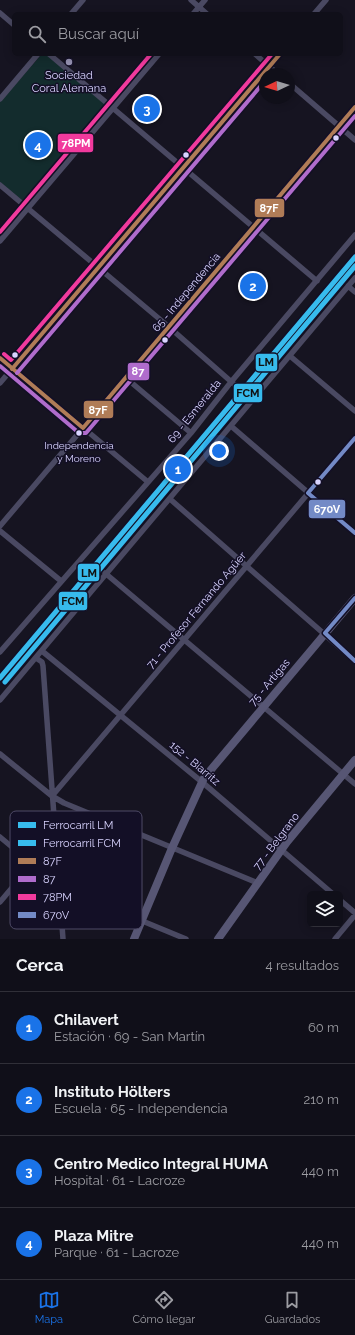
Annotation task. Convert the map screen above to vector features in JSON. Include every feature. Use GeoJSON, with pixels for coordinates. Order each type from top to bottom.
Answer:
{"type":"FeatureCollection","features":[{"type":"Feature","properties":{"kind":"street"},"geometry":{"type":"LineString","coordinates":[[73,12],[82,0]]}},
{"type":"Feature","properties":{"kind":"street"},"geometry":{"type":"LineString","coordinates":[[191,0],[205,12]]}},
{"type":"Feature","properties":{"kind":"street"},"geometry":{"type":"LineString","coordinates":[[195,12],[205,0]]}},
{"type":"Feature","properties":{"kind":"street"},"geometry":{"type":"LineString","coordinates":[[316,12],[326,0]]}},
{"type":"Feature","properties":{"kind":"street"},"geometry":{"type":"LineString","coordinates":[[0,13],[12,23]]}},
{"type":"Feature","properties":{"kind":"street"},"geometry":{"type":"LineString","coordinates":[[0,99],[36,56]]}},
{"type":"Feature","properties":{"kind":"street"},"geometry":{"type":"LineString","coordinates":[[51,56],[317,281]]}},
{"type":"Feature","properties":{"kind":"street"},"geometry":{"type":"LineString","coordinates":[[0,241],[157,56]]}},
{"type":"Feature","properties":{"kind":"street"},"geometry":{"type":"LineString","coordinates":[[257,56],[271,68]]}},
{"type":"Feature","properties":{"kind":"street"},"geometry":{"type":"LineString","coordinates":[[0,383],[278,56]]}},
{"type":"Feature","properties":{"kind":"street"},"geometry":{"type":"LineString","coordinates":[[295,88],[355,140]]}},
{"type":"Feature","properties":{"kind":"street","name":"65 - Independencia"},"geometry":{"type":"LineString","coordinates":[[0,526],[355,107]]}},
{"type":"Feature","properties":{"kind":"street"},"geometry":{"type":"LineString","coordinates":[[0,186],[28,208],[252,400]]}},
{"type":"Feature","properties":{"kind":"street","name":"69 - Esmeralda"},"geometry":{"type":"LineString","coordinates":[[0,652],[191,433],[231,382],[355,235]]}},
{"type":"Feature","properties":{"kind":"street"},"geometry":{"type":"LineString","coordinates":[[0,700],[105,573],[170,499],[355,278]]}},
{"type":"Feature","properties":{"kind":"street"},"geometry":{"type":"LineString","coordinates":[[348,286],[355,292]]}},
{"type":"Feature","properties":{"kind":"street"},"geometry":{"type":"LineString","coordinates":[[290,356],[355,411]]}},
{"type":"Feature","properties":{"kind":"street"},"geometry":{"type":"LineString","coordinates":[[0,358],[148,482]]}},
{"type":"Feature","properties":{"kind":"street"},"geometry":{"type":"LineString","coordinates":[[126,378],[191,433]]}},
{"type":"Feature","properties":{"kind":"street"},"geometry":{"type":"LineString","coordinates":[[231,426],[355,533]]}},
{"type":"Feature","properties":{"kind":"street","name":"71 - Profesor Fernando Agüer"},"geometry":{"type":"LineString","coordinates":[[52,796],[355,438]]}},
{"type":"Feature","properties":{"kind":"street"},"geometry":{"type":"LineString","coordinates":[[170,499],[325,633],[355,661]]}},
{"type":"Feature","properties":{"kind":"street"},"geometry":{"type":"LineString","coordinates":[[0,531],[61,581]]}},
{"type":"Feature","properties":{"kind":"street"},"geometry":{"type":"LineString","coordinates":[[105,573],[355,784]]}},
{"type":"Feature","properties":{"kind":"street","name":"75 - Artigas"},"geometry":{"type":"LineString","coordinates":[[142,920],[202,782],[355,598]]}},
{"type":"Feature","properties":{"kind":"street","name":"152 - Biarritz"},"geometry":{"type":"LineString","coordinates":[[42,651],[202,782],[329,891]]}},
{"type":"Feature","properties":{"kind":"street"},"geometry":{"type":"LineString","coordinates":[[36,658],[42,662],[43,666],[53,811]]}},
{"type":"Feature","properties":{"kind":"street"},"geometry":{"type":"LineString","coordinates":[[0,754],[52,796],[87,811]]}},
{"type":"Feature","properties":{"kind":"street","name":"77 - Belgrano"},"geometry":{"type":"LineString","coordinates":[[218,939],[281,850],[355,760]]}},
{"type":"Feature","properties":{"kind":"street"},"geometry":{"type":"LineString","coordinates":[[142,835],[258,883]]}},
{"type":"Feature","properties":{"kind":"street"},"geometry":{"type":"LineString","coordinates":[[0,837],[10,845]]}},
{"type":"Feature","properties":{"kind":"street"},"geometry":{"type":"LineString","coordinates":[[0,902],[10,890]]}},
{"type":"Feature","properties":{"kind":"street"},"geometry":{"type":"LineString","coordinates":[[335,939],[355,914],[343,903]]}},
{"type":"Feature","properties":{"kind":"street"},"geometry":{"type":"LineString","coordinates":[[142,920],[186,939]]}},
{"type":"Feature","properties":{"kind":"street"},"geometry":{"type":"LineString","coordinates":[[62,929],[63,939]]}},
{"type":"Feature","properties":{"kind":"street","name":"75 - Artigas"},"geometry":{"type":"LineString","coordinates":[[134,939],[138,929]]}},
{"type":"Feature","properties":{"kind":"green space"},"geometry":{"type":"Polygon","coordinates":[[[40,56],[48,56],[109,107],[25,203],[0,182],[0,102],[40,56]]]}},
{"type":"Feature","properties":{"kind":"rail line","name":"LM"},"geometry":{"type":"LineString","coordinates":[[0,678],[355,257]]}},
{"type":"Feature","properties":{"kind":"rail line","name":"FCM"},"geometry":{"type":"LineString","coordinates":[[5,682],[355,266]]}},
{"type":"Feature","properties":{"kind":"transit line","name":"78PM"},"geometry":{"type":"LineString","coordinates":[[0,232],[149,56]]}},
{"type":"Feature","properties":{"kind":"transit line","name":"78PM"},"geometry":{"type":"LineString","coordinates":[[4,354],[11,360],[270,56]]}},
{"type":"Feature","properties":{"kind":"transit line","name":"87F"},"geometry":{"type":"LineString","coordinates":[[12,369],[278,56]]}},
{"type":"Feature","properties":{"kind":"transit line","name":"87"},"geometry":{"type":"LineString","coordinates":[[17,373],[259,88]]}},
{"type":"Feature","properties":{"kind":"transit line","name":"87F"},"geometry":{"type":"LineString","coordinates":[[0,358],[83,428],[355,107]]}},
{"type":"Feature","properties":{"kind":"transit line","name":"87"},"geometry":{"type":"LineString","coordinates":[[0,366],[79,433],[86,433],[355,116]]}},
{"type":"Feature","properties":{"kind":"transit line","name":"670V"},"geometry":{"type":"LineString","coordinates":[[355,438],[308,493],[355,533]]}},
{"type":"Feature","properties":{"kind":"transit line","name":"670V"},"geometry":{"type":"LineString","coordinates":[[355,598],[325,633],[355,661]]}},
{"type":"Feature","properties":{"kind":"place","name":"Sociedad Coral Alemana"},"geometry":{"type":"Point","coordinates":[69,62]}},
{"type":"Feature","properties":{"kind":"place","name":"Centro Medico Integral HUMA"},"geometry":{"type":"Point","coordinates":[147,109]}},
{"type":"Feature","properties":{"kind":"place","name":"Plaza Mitre"},"geometry":{"type":"Point","coordinates":[38,145]}},
{"type":"Feature","properties":{"kind":"place","name":"Instituto Hölters"},"geometry":{"type":"Point","coordinates":[253,286]}},
{"type":"Feature","properties":{"kind":"place","name":"Independencia y Moreno"},"geometry":{"type":"Point","coordinates":[79,433]}},
{"type":"Feature","properties":{"kind":"place","name":"Chilavert"},"geometry":{"type":"Point","coordinates":[178,469]}}]}
